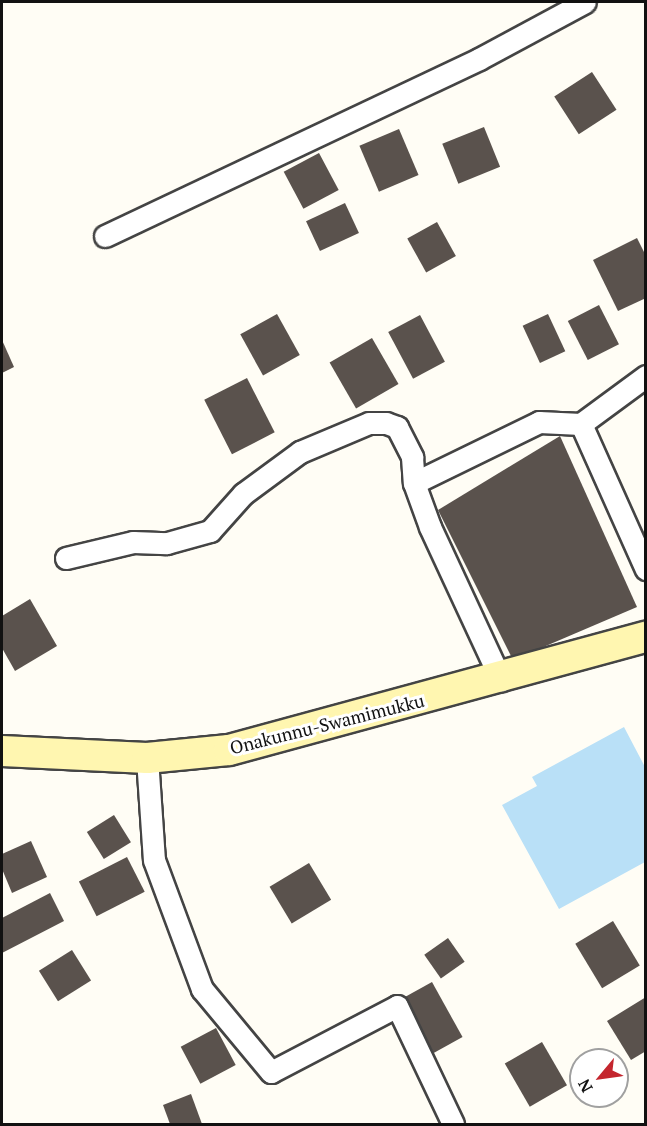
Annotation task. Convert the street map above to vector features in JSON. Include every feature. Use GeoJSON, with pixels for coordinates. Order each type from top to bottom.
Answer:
{"type":"FeatureCollection","features":[{"type":"Feature","properties":{"kind":"street"},"geometry":{"type":"LineString","coordinates":[[105,236],[479,59],[585,2]]}},
{"type":"Feature","properties":{"kind":"street"},"geometry":{"type":"LineString","coordinates":[[414,483],[539,423],[581,424],[645,376]]}},
{"type":"Feature","properties":{"kind":"street"},"geometry":{"type":"LineString","coordinates":[[66,558],[134,542],[167,543],[210,531],[243,494],[300,452],[369,423],[397,427],[412,457],[414,483],[453,580],[501,680]]}},
{"type":"Feature","properties":{"kind":"street"},"geometry":{"type":"LineString","coordinates":[[581,424],[645,569]]}},
{"type":"Feature","properties":{"kind":"street","name":"Onakunnu-Swamimukku"},"geometry":{"type":"LineString","coordinates":[[2,751],[147,758],[229,750],[501,680],[645,637]]}},
{"type":"Feature","properties":{"kind":"street"},"geometry":{"type":"LineString","coordinates":[[147,758],[154,860],[202,989],[263,1063],[271,1072],[397,1006],[453,1125]]}},
{"type":"Feature","properties":{"kind":"water"},"geometry":{"type":"Polygon","coordinates":[[[624,727],[645,767],[645,862],[559,909],[502,805],[537,786],[532,777],[624,727]]]}},
{"type":"Feature","properties":{"kind":"building"},"geometry":{"type":"Polygon","coordinates":[[[592,72],[617,110],[579,134],[554,97],[592,72]]]}},
{"type":"Feature","properties":{"kind":"building"},"geometry":{"type":"Polygon","coordinates":[[[484,127],[500,167],[458,184],[442,144],[484,127]]]}},
{"type":"Feature","properties":{"kind":"building"},"geometry":{"type":"Polygon","coordinates":[[[399,129],[419,175],[379,192],[359,146],[399,129]]]}},
{"type":"Feature","properties":{"kind":"building"},"geometry":{"type":"Polygon","coordinates":[[[319,153],[339,190],[303,209],[284,172],[319,153]]]}},
{"type":"Feature","properties":{"kind":"building"},"geometry":{"type":"Polygon","coordinates":[[[345,203],[359,233],[320,251],[306,221],[345,203]]]}},
{"type":"Feature","properties":{"kind":"building"},"geometry":{"type":"Polygon","coordinates":[[[437,222],[456,256],[426,273],[407,238],[437,222]]]}},
{"type":"Feature","properties":{"kind":"building"},"geometry":{"type":"Polygon","coordinates":[[[637,238],[646,256],[646,298],[618,311],[593,260],[637,238]]]}},
{"type":"Feature","properties":{"kind":"building"},"geometry":{"type":"Polygon","coordinates":[[[599,305],[619,344],[588,360],[568,321],[599,305]]]}},
{"type":"Feature","properties":{"kind":"building"},"geometry":{"type":"Polygon","coordinates":[[[277,314],[300,355],[263,375],[240,334],[277,314]]]}},
{"type":"Feature","properties":{"kind":"building"},"geometry":{"type":"Polygon","coordinates":[[[548,314],[565,351],[540,363],[523,326],[548,314]]]}},
{"type":"Feature","properties":{"kind":"building"},"geometry":{"type":"Polygon","coordinates":[[[420,315],[445,362],[413,379],[388,332],[420,315]]]}},
{"type":"Feature","properties":{"kind":"building"},"geometry":{"type":"Polygon","coordinates":[[[372,338],[399,384],[356,408],[330,362],[372,338]]]}},
{"type":"Feature","properties":{"kind":"building"},"geometry":{"type":"Polygon","coordinates":[[[2,340],[14,367],[2,373],[2,340]]]}},
{"type":"Feature","properties":{"kind":"building"},"geometry":{"type":"Polygon","coordinates":[[[247,378],[275,432],[232,454],[204,400],[247,378]]]}},
{"type":"Feature","properties":{"kind":"building"},"geometry":{"type":"Polygon","coordinates":[[[560,436],[637,607],[513,660],[438,510],[560,436]]]}},
{"type":"Feature","properties":{"kind":"building"},"geometry":{"type":"Polygon","coordinates":[[[30,599],[57,646],[15,671],[2,648],[2,616],[30,599]]]}},
{"type":"Feature","properties":{"kind":"building"},"geometry":{"type":"Polygon","coordinates":[[[114,815],[131,842],[104,859],[87,832],[114,815]]]}},
{"type":"Feature","properties":{"kind":"building"},"geometry":{"type":"Polygon","coordinates":[[[31,841],[47,877],[12,893],[2,869],[2,854],[31,841]]]}},
{"type":"Feature","properties":{"kind":"building"},"geometry":{"type":"Polygon","coordinates":[[[127,857],[145,892],[97,916],[79,882],[127,857]]]}},
{"type":"Feature","properties":{"kind":"building"},"geometry":{"type":"Polygon","coordinates":[[[309,863],[331,900],[292,924],[270,887],[309,863]]]}},
{"type":"Feature","properties":{"kind":"building"},"geometry":{"type":"Polygon","coordinates":[[[50,893],[64,921],[2,953],[2,918],[50,893]]]}},
{"type":"Feature","properties":{"kind":"building"},"geometry":{"type":"Polygon","coordinates":[[[613,921],[640,966],[602,988],[575,944],[613,921]]]}},
{"type":"Feature","properties":{"kind":"building"},"geometry":{"type":"Polygon","coordinates":[[[448,938],[465,962],[441,978],[424,955],[448,938]]]}},
{"type":"Feature","properties":{"kind":"building"},"geometry":{"type":"Polygon","coordinates":[[[72,950],[91,981],[58,1001],[39,971],[72,950]]]}},
{"type":"Feature","properties":{"kind":"building"},"geometry":{"type":"Polygon","coordinates":[[[432,982],[463,1037],[434,1053],[403,998],[432,982]]]}},
{"type":"Feature","properties":{"kind":"building"},"geometry":{"type":"Polygon","coordinates":[[[646,997],[646,1051],[631,1060],[629,1048],[624,1048],[607,1021],[646,997]]]}},
{"type":"Feature","properties":{"kind":"building"},"geometry":{"type":"Polygon","coordinates":[[[216,1028],[236,1065],[200,1084],[181,1047],[216,1028]]]}},
{"type":"Feature","properties":{"kind":"building"},"geometry":{"type":"Polygon","coordinates":[[[542,1042],[567,1085],[530,1107],[505,1064],[542,1042]]]}},
{"type":"Feature","properties":{"kind":"building"},"geometry":{"type":"Polygon","coordinates":[[[191,1094],[202,1124],[170,1124],[163,1105],[191,1094]]]}}]}
